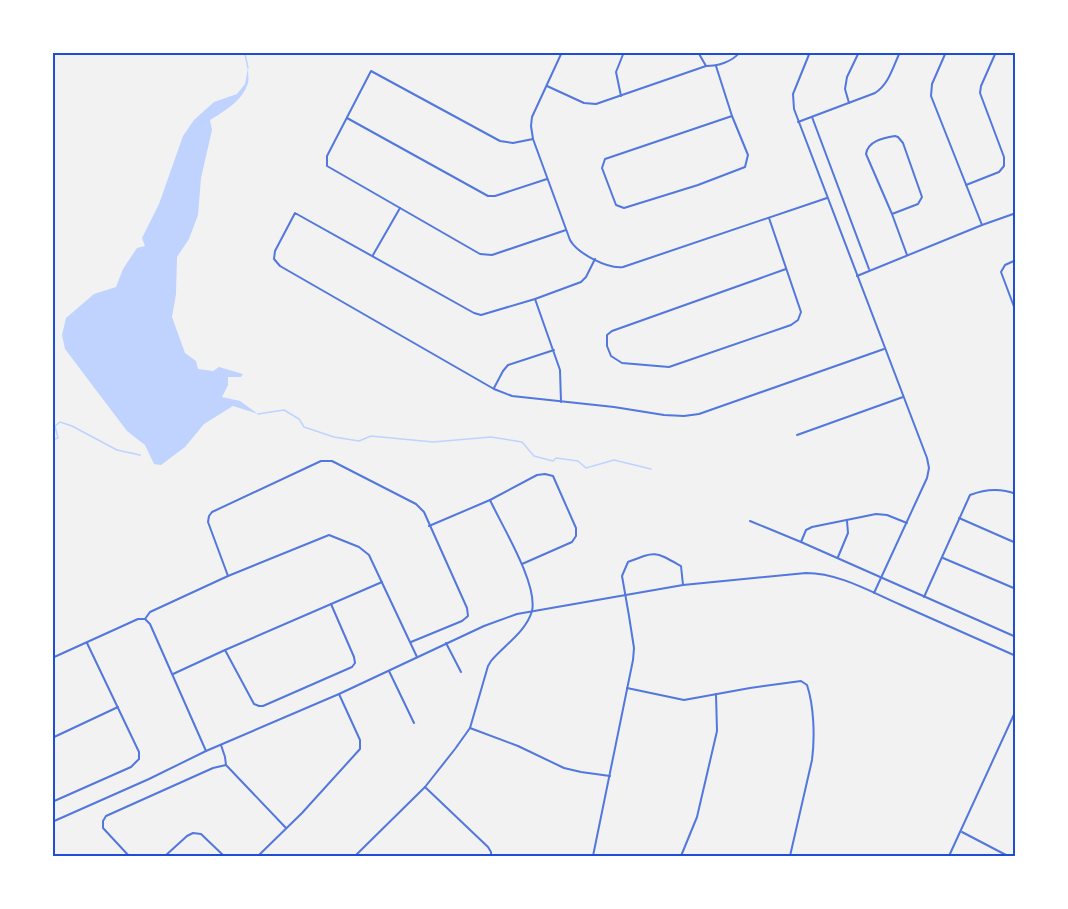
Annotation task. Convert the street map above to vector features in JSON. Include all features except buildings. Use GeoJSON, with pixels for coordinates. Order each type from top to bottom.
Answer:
{"type":"FeatureCollection","features":[{"type":"Feature","properties":{"kind":"street"},"geometry":{"type":"LineString","coordinates":[[562,52],[532,117],[533,139],[574,246],[594,259],[610,266],[622,267],[827,198]]}},
{"type":"Feature","properties":{"kind":"street"},"geometry":{"type":"LineString","coordinates":[[621,96],[616,72],[624,52]]}},
{"type":"Feature","properties":{"kind":"street"},"geometry":{"type":"LineString","coordinates":[[698,52],[706,66]]}},
{"type":"Feature","properties":{"kind":"street"},"geometry":{"type":"LineString","coordinates":[[547,86],[588,104],[596,104],[706,66],[716,66],[733,59],[740,52]]}},
{"type":"Feature","properties":{"kind":"street"},"geometry":{"type":"LineString","coordinates":[[810,52],[793,94],[798,122],[929,468],[927,478],[874,593]]}},
{"type":"Feature","properties":{"kind":"street"},"geometry":{"type":"LineString","coordinates":[[849,103],[845,89],[847,77],[859,52]]}},
{"type":"Feature","properties":{"kind":"street"},"geometry":{"type":"LineString","coordinates":[[798,122],[881,90],[900,52]]}},
{"type":"Feature","properties":{"kind":"street"},"geometry":{"type":"LineString","coordinates":[[946,52],[932,84],[931,96],[982,225]]}},
{"type":"Feature","properties":{"kind":"street"},"geometry":{"type":"LineString","coordinates":[[966,184],[999,172],[1004,166],[1004,157],[980,93],[996,52]]}},
{"type":"Feature","properties":{"kind":"street"},"geometry":{"type":"LineString","coordinates":[[716,66],[732,116],[748,155],[745,166],[698,185],[624,208],[616,205],[602,168],[605,159],[732,116]]}},
{"type":"Feature","properties":{"kind":"street"},"geometry":{"type":"LineString","coordinates":[[533,139],[513,143],[500,141],[371,71],[327,156],[327,166],[480,254],[492,255],[566,230]]}},
{"type":"Feature","properties":{"kind":"street"},"geometry":{"type":"LineString","coordinates":[[812,117],[870,270]]}},
{"type":"Feature","properties":{"kind":"street"},"geometry":{"type":"LineString","coordinates":[[347,118],[488,196],[495,196],[547,179]]}},
{"type":"Feature","properties":{"kind":"street"},"geometry":{"type":"LineString","coordinates":[[892,214],[918,204],[922,197],[903,142],[895,136],[871,143],[866,154],[907,255]]}},
{"type":"Feature","properties":{"kind":"street"},"geometry":{"type":"LineString","coordinates":[[373,256],[400,208]]}},
{"type":"Feature","properties":{"kind":"street"},"geometry":{"type":"LineString","coordinates":[[594,259],[584,280],[535,299],[478,315],[295,213],[275,251],[274,259],[280,266],[494,388],[512,396],[673,416],[692,415],[884,349]]}},
{"type":"Feature","properties":{"kind":"street"},"geometry":{"type":"LineString","coordinates":[[857,276],[1016,213]]}},
{"type":"Feature","properties":{"kind":"street"},"geometry":{"type":"LineString","coordinates":[[770,218],[801,312],[798,320],[791,325],[669,367],[622,363],[611,356],[607,346],[607,335],[612,331],[786,269]]}},
{"type":"Feature","properties":{"kind":"street"},"geometry":{"type":"LineString","coordinates":[[1016,260],[1005,265],[1001,272],[1016,312]]}},
{"type":"Feature","properties":{"kind":"street"},"geometry":{"type":"LineString","coordinates":[[535,299],[561,373],[561,402]]}},
{"type":"Feature","properties":{"kind":"street"},"geometry":{"type":"LineString","coordinates":[[494,388],[508,365],[554,350]]}},
{"type":"Feature","properties":{"kind":"street"},"geometry":{"type":"LineString","coordinates":[[797,435],[903,397]]}},
{"type":"Feature","properties":{"kind":"street"},"geometry":{"type":"LineString","coordinates":[[228,576],[208,522],[212,512],[321,461],[332,461],[416,504],[424,512],[467,608],[468,616],[462,621],[411,642]]}},
{"type":"Feature","properties":{"kind":"street"},"geometry":{"type":"LineString","coordinates":[[429,526],[490,500],[537,475],[553,476],[576,528],[576,536],[572,542],[522,564]]}},
{"type":"Feature","properties":{"kind":"street"},"geometry":{"type":"LineString","coordinates":[[924,597],[968,498],[974,494],[997,489],[1016,494]]}},
{"type":"Feature","properties":{"kind":"street"},"geometry":{"type":"LineString","coordinates":[[355,856],[425,787],[455,749],[470,728],[488,666],[495,655],[521,630],[532,611],[532,591],[522,564],[490,500]]}},
{"type":"Feature","properties":{"kind":"street"},"geometry":{"type":"LineString","coordinates":[[801,542],[806,530],[812,527],[880,514],[907,523]]}},
{"type":"Feature","properties":{"kind":"street"},"geometry":{"type":"LineString","coordinates":[[959,518],[1016,543]]}},
{"type":"Feature","properties":{"kind":"street"},"geometry":{"type":"LineString","coordinates":[[750,521],[1016,637]]}},
{"type":"Feature","properties":{"kind":"street"},"geometry":{"type":"LineString","coordinates":[[837,558],[848,533],[847,521]]}},
{"type":"Feature","properties":{"kind":"street"},"geometry":{"type":"LineString","coordinates":[[145,619],[150,612],[228,576],[329,535],[359,547],[369,555],[417,657]]}},
{"type":"Feature","properties":{"kind":"street"},"geometry":{"type":"LineString","coordinates":[[593,856],[634,653],[622,576],[628,562],[651,553],[662,555],[681,567],[683,585]]}},
{"type":"Feature","properties":{"kind":"street"},"geometry":{"type":"LineString","coordinates":[[943,558],[1016,589]]}},
{"type":"Feature","properties":{"kind":"street"},"geometry":{"type":"LineString","coordinates":[[52,822],[496,621],[532,611],[683,585],[821,573],[874,593],[1016,656]]}},
{"type":"Feature","properties":{"kind":"street"},"geometry":{"type":"LineString","coordinates":[[173,674],[382,582]]}},
{"type":"Feature","properties":{"kind":"street"},"geometry":{"type":"LineString","coordinates":[[225,650],[254,704],[263,706],[352,667],[355,663],[331,604]]}},
{"type":"Feature","properties":{"kind":"street"},"geometry":{"type":"LineString","coordinates":[[52,658],[138,619],[145,619],[150,624],[206,751]]}},
{"type":"Feature","properties":{"kind":"street"},"geometry":{"type":"LineString","coordinates":[[52,802],[131,767],[139,759],[139,752],[87,643]]}},
{"type":"Feature","properties":{"kind":"street"},"geometry":{"type":"LineString","coordinates":[[446,643],[461,672]]}},
{"type":"Feature","properties":{"kind":"street"},"geometry":{"type":"LineString","coordinates":[[389,671],[414,723]]}},
{"type":"Feature","properties":{"kind":"street"},"geometry":{"type":"LineString","coordinates":[[627,688],[679,700],[801,681],[807,684],[810,694],[814,747],[790,856]]}},
{"type":"Feature","properties":{"kind":"street"},"geometry":{"type":"LineString","coordinates":[[258,856],[360,749],[360,740],[339,694]]}},
{"type":"Feature","properties":{"kind":"street"},"geometry":{"type":"LineString","coordinates":[[681,856],[697,817],[717,731],[716,694]]}},
{"type":"Feature","properties":{"kind":"street"},"geometry":{"type":"LineString","coordinates":[[52,738],[118,707]]}},
{"type":"Feature","properties":{"kind":"street"},"geometry":{"type":"LineString","coordinates":[[949,856],[1016,710]]}},
{"type":"Feature","properties":{"kind":"street"},"geometry":{"type":"LineString","coordinates":[[470,728],[518,746],[564,768],[610,776]]}},
{"type":"Feature","properties":{"kind":"street"},"geometry":{"type":"LineString","coordinates":[[221,745],[226,765],[286,828]]}},
{"type":"Feature","properties":{"kind":"street"},"geometry":{"type":"LineString","coordinates":[[129,856],[103,828],[106,816],[213,768],[226,765]]}},
{"type":"Feature","properties":{"kind":"street"},"geometry":{"type":"LineString","coordinates":[[425,787],[488,848],[491,856]]}},
{"type":"Feature","properties":{"kind":"street"},"geometry":{"type":"LineString","coordinates":[[961,831],[1006,855],[1014,856]]}},
{"type":"Feature","properties":{"kind":"street"},"geometry":{"type":"LineString","coordinates":[[165,856],[193,832],[201,834],[224,856]]}},
{"type":"Feature","properties":{"kind":"water"},"geometry":{"type":"Polygon","coordinates":[[[248,68],[248,83],[242,95],[210,120],[212,130],[201,178],[198,215],[189,239],[177,257],[176,294],[172,317],[185,353],[196,361],[198,369],[213,371],[219,367],[243,374],[241,377],[228,377],[228,385],[222,397],[240,401],[258,414],[233,406],[204,424],[185,447],[161,465],[154,464],[145,445],[127,431],[65,349],[62,335],[66,318],[94,294],[116,287],[123,269],[137,248],[145,246],[142,238],[159,204],[183,136],[194,120],[214,102],[237,94],[245,84],[248,68]]]}},
{"type":"Feature","properties":{"kind":"waterway"},"geometry":{"type":"LineString","coordinates":[[247,52],[245,54],[248,68]]}},
{"type":"Feature","properties":{"kind":"waterway"},"geometry":{"type":"LineString","coordinates":[[258,414],[284,410],[299,419],[304,427],[334,437],[359,441],[371,436],[433,442],[491,437],[522,442],[534,456],[553,461],[556,458],[578,461],[586,468],[614,460],[651,469]]}},
{"type":"Feature","properties":{"kind":"waterway"},"geometry":{"type":"LineString","coordinates":[[52,440],[58,438],[55,426],[60,422],[117,450],[140,455]]}}]}
